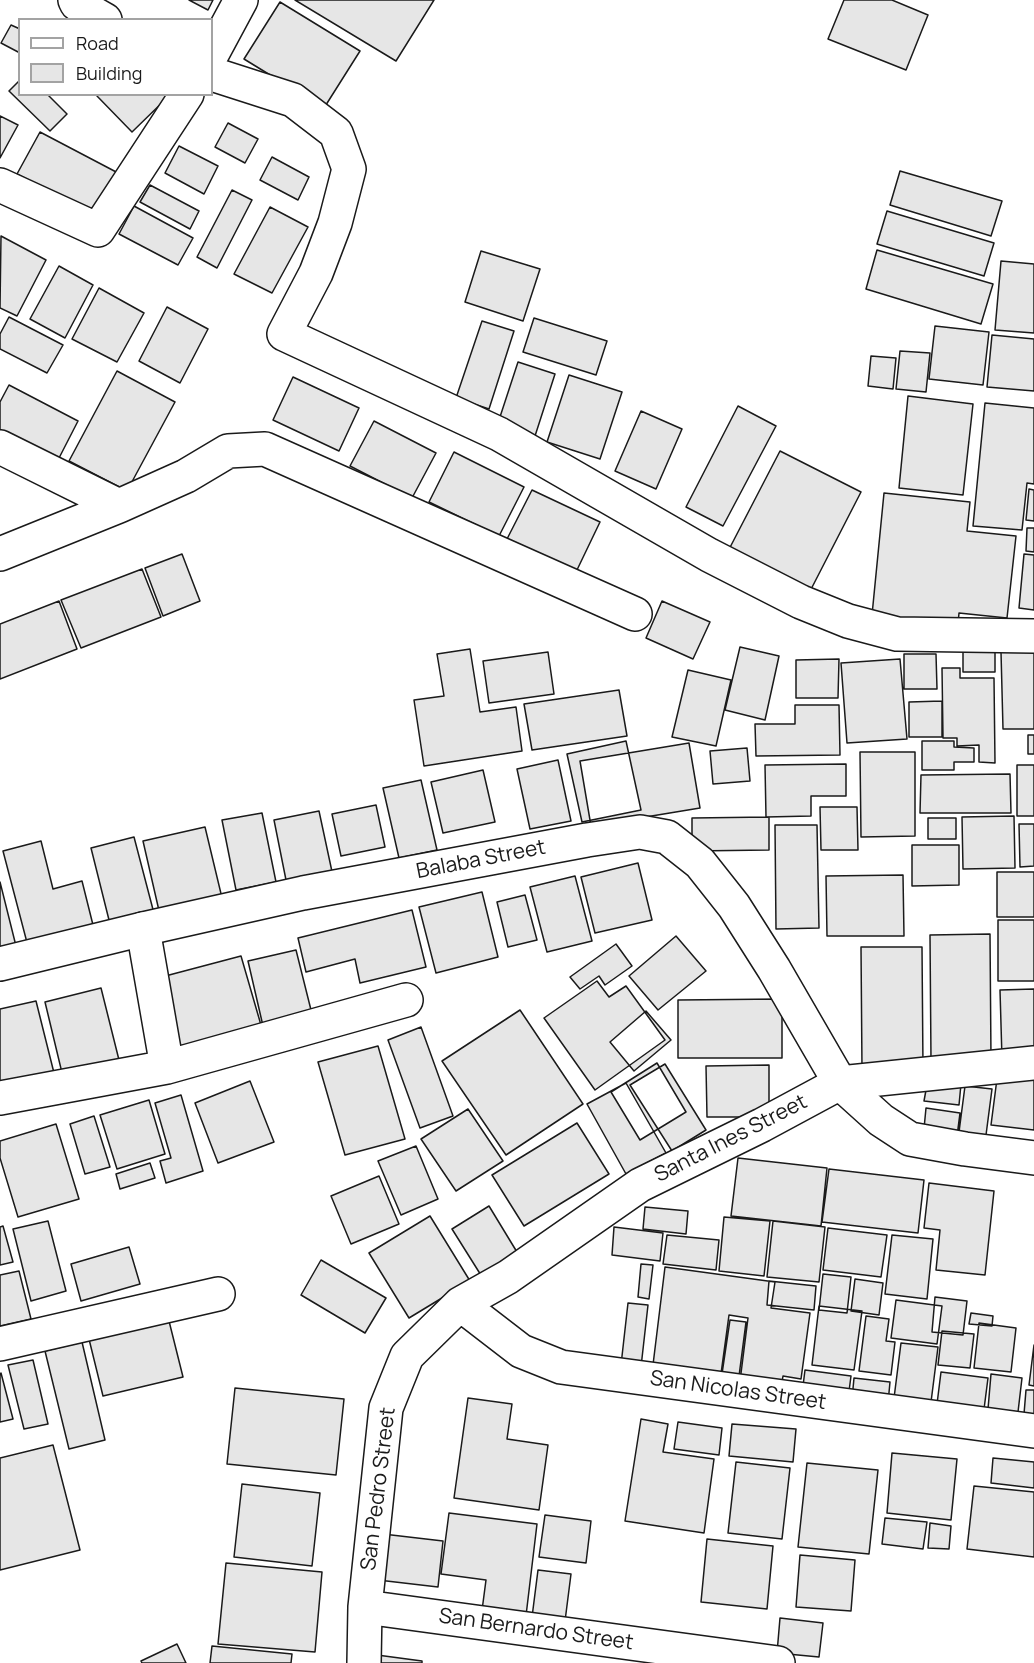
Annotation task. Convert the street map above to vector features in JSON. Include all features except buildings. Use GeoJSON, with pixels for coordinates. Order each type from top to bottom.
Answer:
{"type":"FeatureCollection","features":[{"type":"Feature","properties":{"kind":"street"},"geometry":{"type":"LineString","coordinates":[[75,0],[77,4],[102,18]]}},
{"type":"Feature","properties":{"kind":"street"},"geometry":{"type":"LineString","coordinates":[[213,52],[241,0]]}},
{"type":"Feature","properties":{"kind":"street"},"geometry":{"type":"LineString","coordinates":[[213,74],[293,100],[336,133],[349,169],[335,223],[316,273],[284,334],[500,434],[709,555],[801,602],[838,617],[897,634],[1034,636]]}},
{"type":"Feature","properties":{"kind":"street"},"geometry":{"type":"LineString","coordinates":[[0,185],[98,230],[186,96]]}},
{"type":"Feature","properties":{"kind":"street"},"geometry":{"type":"LineString","coordinates":[[0,447],[119,506]]}},
{"type":"Feature","properties":{"kind":"street"},"geometry":{"type":"LineString","coordinates":[[0,554],[119,506],[186,476],[228,452],[265,449],[635,614]]}},
{"type":"Feature","properties":{"kind":"street","name":"Balaba Street"},"geometry":{"type":"LineString","coordinates":[[0,964],[303,893],[587,840],[640,832],[667,837],[700,863],[734,906],[840,1083],[880,1120],[910,1139],[1034,1158]]}},
{"type":"Feature","properties":{"kind":"street"},"geometry":{"type":"LineString","coordinates":[[143,929],[167,1067]]}},
{"type":"Feature","properties":{"kind":"street"},"geometry":{"type":"LineString","coordinates":[[0,1098],[167,1067],[406,1000]]}},
{"type":"Feature","properties":{"kind":"street","name":"Santa Ines Street"},"geometry":{"type":"LineString","coordinates":[[460,1304],[507,1277],[640,1185],[762,1125],[840,1083],[1034,1063]]}},
{"type":"Feature","properties":{"kind":"street"},"geometry":{"type":"LineString","coordinates":[[0,1344],[218,1294]]}},
{"type":"Feature","properties":{"kind":"street","name":"San Nicolas Street"},"geometry":{"type":"LineString","coordinates":[[460,1304],[521,1351],[561,1367],[1034,1431]]}},
{"type":"Feature","properties":{"kind":"street","name":"San Pedro Street"},"geometry":{"type":"LineString","coordinates":[[364,1663],[365,1607],[386,1408],[407,1356],[460,1304]]}},
{"type":"Feature","properties":{"kind":"street","name":"San Bernardo Street"},"geometry":{"type":"LineString","coordinates":[[365,1607],[778,1663]]}}]}
